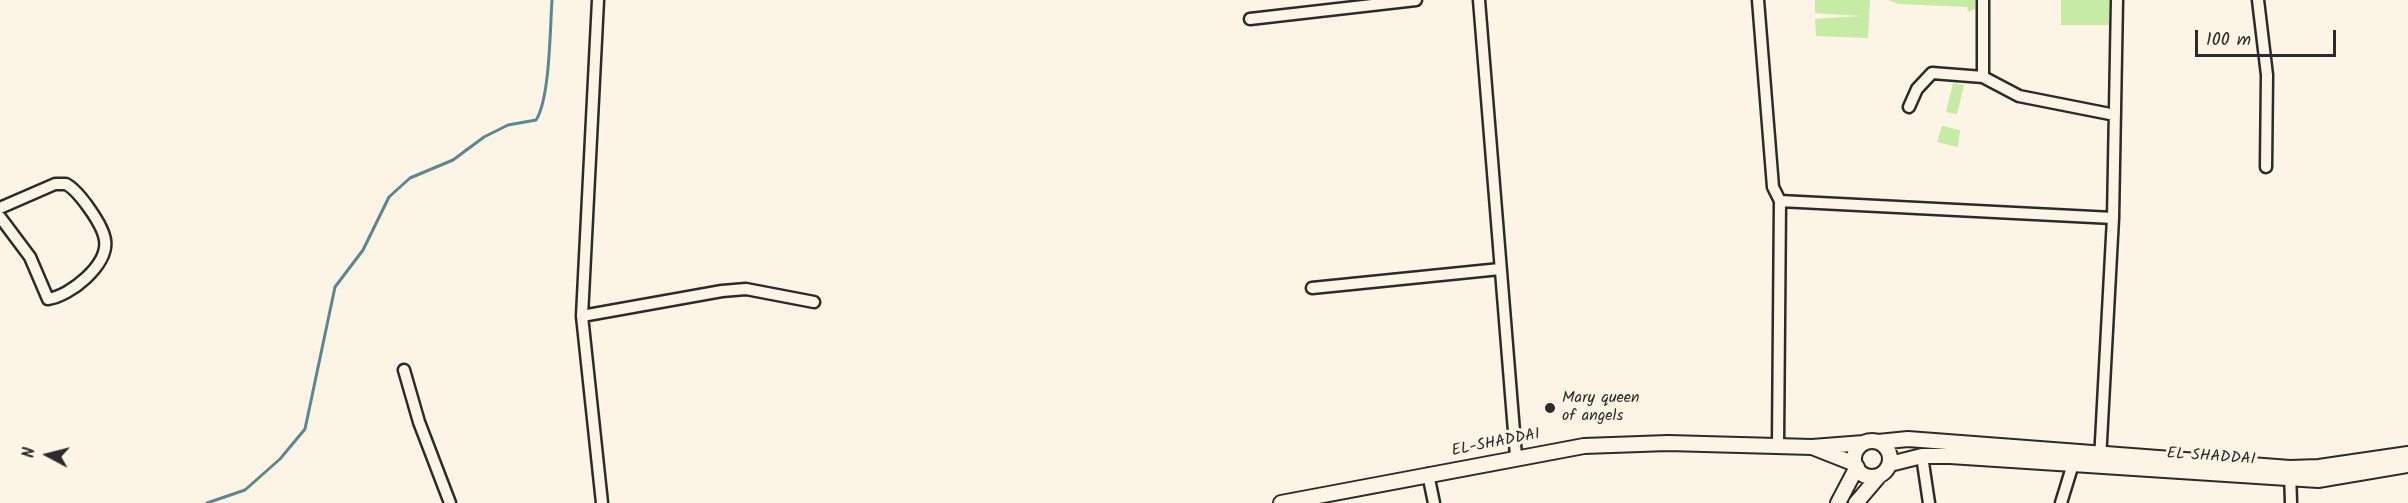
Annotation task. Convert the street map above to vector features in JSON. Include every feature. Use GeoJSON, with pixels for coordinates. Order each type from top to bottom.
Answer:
{"type":"FeatureCollection","features":[{"type":"Feature","properties":{"kind":"street"},"geometry":{"type":"LineString","coordinates":[[598,0],[582,316],[602,503]]}},
{"type":"Feature","properties":{"kind":"street"},"geometry":{"type":"LineString","coordinates":[[1250,18],[1416,0]]}},
{"type":"Feature","properties":{"kind":"street"},"geometry":{"type":"LineString","coordinates":[[1479,0],[1516,456]]}},
{"type":"Feature","properties":{"kind":"street"},"geometry":{"type":"LineString","coordinates":[[1758,0],[1773,187],[1780,201],[1778,444]]}},
{"type":"Feature","properties":{"kind":"street"},"geometry":{"type":"LineString","coordinates":[[1983,0],[1983,77]]}},
{"type":"Feature","properties":{"kind":"street"},"geometry":{"type":"LineString","coordinates":[[2100,460],[2113,218],[2117,0]]}},
{"type":"Feature","properties":{"kind":"street"},"geometry":{"type":"LineString","coordinates":[[2258,0],[2267,75],[2266,167]]}},
{"type":"Feature","properties":{"kind":"street"},"geometry":{"type":"LineString","coordinates":[[1909,107],[1917,89],[1932,73],[1983,77],[1999,87],[2030,99],[2115,115]]}},
{"type":"Feature","properties":{"kind":"street"},"geometry":{"type":"LineString","coordinates":[[0,208],[56,184],[66,184],[98,220],[105,238],[105,247],[84,281],[48,299],[30,257],[0,217]]}},
{"type":"Feature","properties":{"kind":"street"},"geometry":{"type":"LineString","coordinates":[[1780,201],[2113,218]]}},
{"type":"Feature","properties":{"kind":"street"},"geometry":{"type":"LineString","coordinates":[[1312,288],[1500,269]]}},
{"type":"Feature","properties":{"kind":"street"},"geometry":{"type":"LineString","coordinates":[[582,316],[722,291],[746,289],[814,302]]}},
{"type":"Feature","properties":{"kind":"street"},"geometry":{"type":"LineString","coordinates":[[404,370],[419,422],[450,503]]}},
{"type":"Feature","properties":{"kind":"street","name":"EL-SHADDAI"},"geometry":{"type":"LineString","coordinates":[[1281,503],[1516,456],[1584,446],[1778,444],[1812,447],[1908,439],[2100,460]]}},
{"type":"Feature","properties":{"kind":"street"},"geometry":{"type":"LineString","coordinates":[[1838,503],[1856,466],[1856,452],[1871,443],[1889,453],[1890,464]]}},
{"type":"Feature","properties":{"kind":"street"},"geometry":{"type":"LineString","coordinates":[[1812,447],[1856,466],[1869,477],[1879,476]]}},
{"type":"Feature","properties":{"kind":"street"},"geometry":{"type":"LineString","coordinates":[[2290,474],[2319,467],[2408,454]]}},
{"type":"Feature","properties":{"kind":"street"},"geometry":{"type":"LineString","coordinates":[[1922,456],[1929,503]]}},
{"type":"Feature","properties":{"kind":"street"},"geometry":{"type":"LineString","coordinates":[[1856,503],[1890,464],[1922,456],[2073,464],[2100,460],[2338,478],[2408,465]]}},
{"type":"Feature","properties":{"kind":"street"},"geometry":{"type":"LineString","coordinates":[[2061,503],[2073,464]]}},
{"type":"Feature","properties":{"kind":"street"},"geometry":{"type":"LineString","coordinates":[[1428,474],[1434,503]]}},
{"type":"Feature","properties":{"kind":"street"},"geometry":{"type":"LineString","coordinates":[[2290,474],[2291,503]]}},
{"type":"Feature","properties":{"kind":"green space"},"geometry":{"type":"Polygon","coordinates":[[[1815,0],[1870,0],[1868,38],[1816,36],[1815,19],[1861,16],[1815,13],[1815,0]]]}},
{"type":"Feature","properties":{"kind":"green space"},"geometry":{"type":"Polygon","coordinates":[[[1888,0],[1975,0],[1975,9],[1968,12],[1967,7],[1899,4],[1888,0]]]}},
{"type":"Feature","properties":{"kind":"green space"},"geometry":{"type":"Polygon","coordinates":[[[2061,0],[2109,0],[2109,25],[2061,25],[2061,0]]]}},
{"type":"Feature","properties":{"kind":"green space"},"geometry":{"type":"Polygon","coordinates":[[[1953,83],[1964,85],[1957,114],[1946,112],[1953,83]]]}},
{"type":"Feature","properties":{"kind":"green space"},"geometry":{"type":"Polygon","coordinates":[[[1942,126],[1960,130],[1958,147],[1937,142],[1942,126]]]}},
{"type":"Feature","properties":{"kind":"waterway"},"geometry":{"type":"LineString","coordinates":[[207,503],[245,490],[280,459],[305,429],[335,287],[363,250],[389,197],[410,178],[453,160],[484,137],[508,125],[536,120],[541,110],[547,80],[552,0]]}},
{"type":"Feature","properties":{"kind":"place","name":"Mary queen of angels"},"geometry":{"type":"Point","coordinates":[1550,408]}}]}
